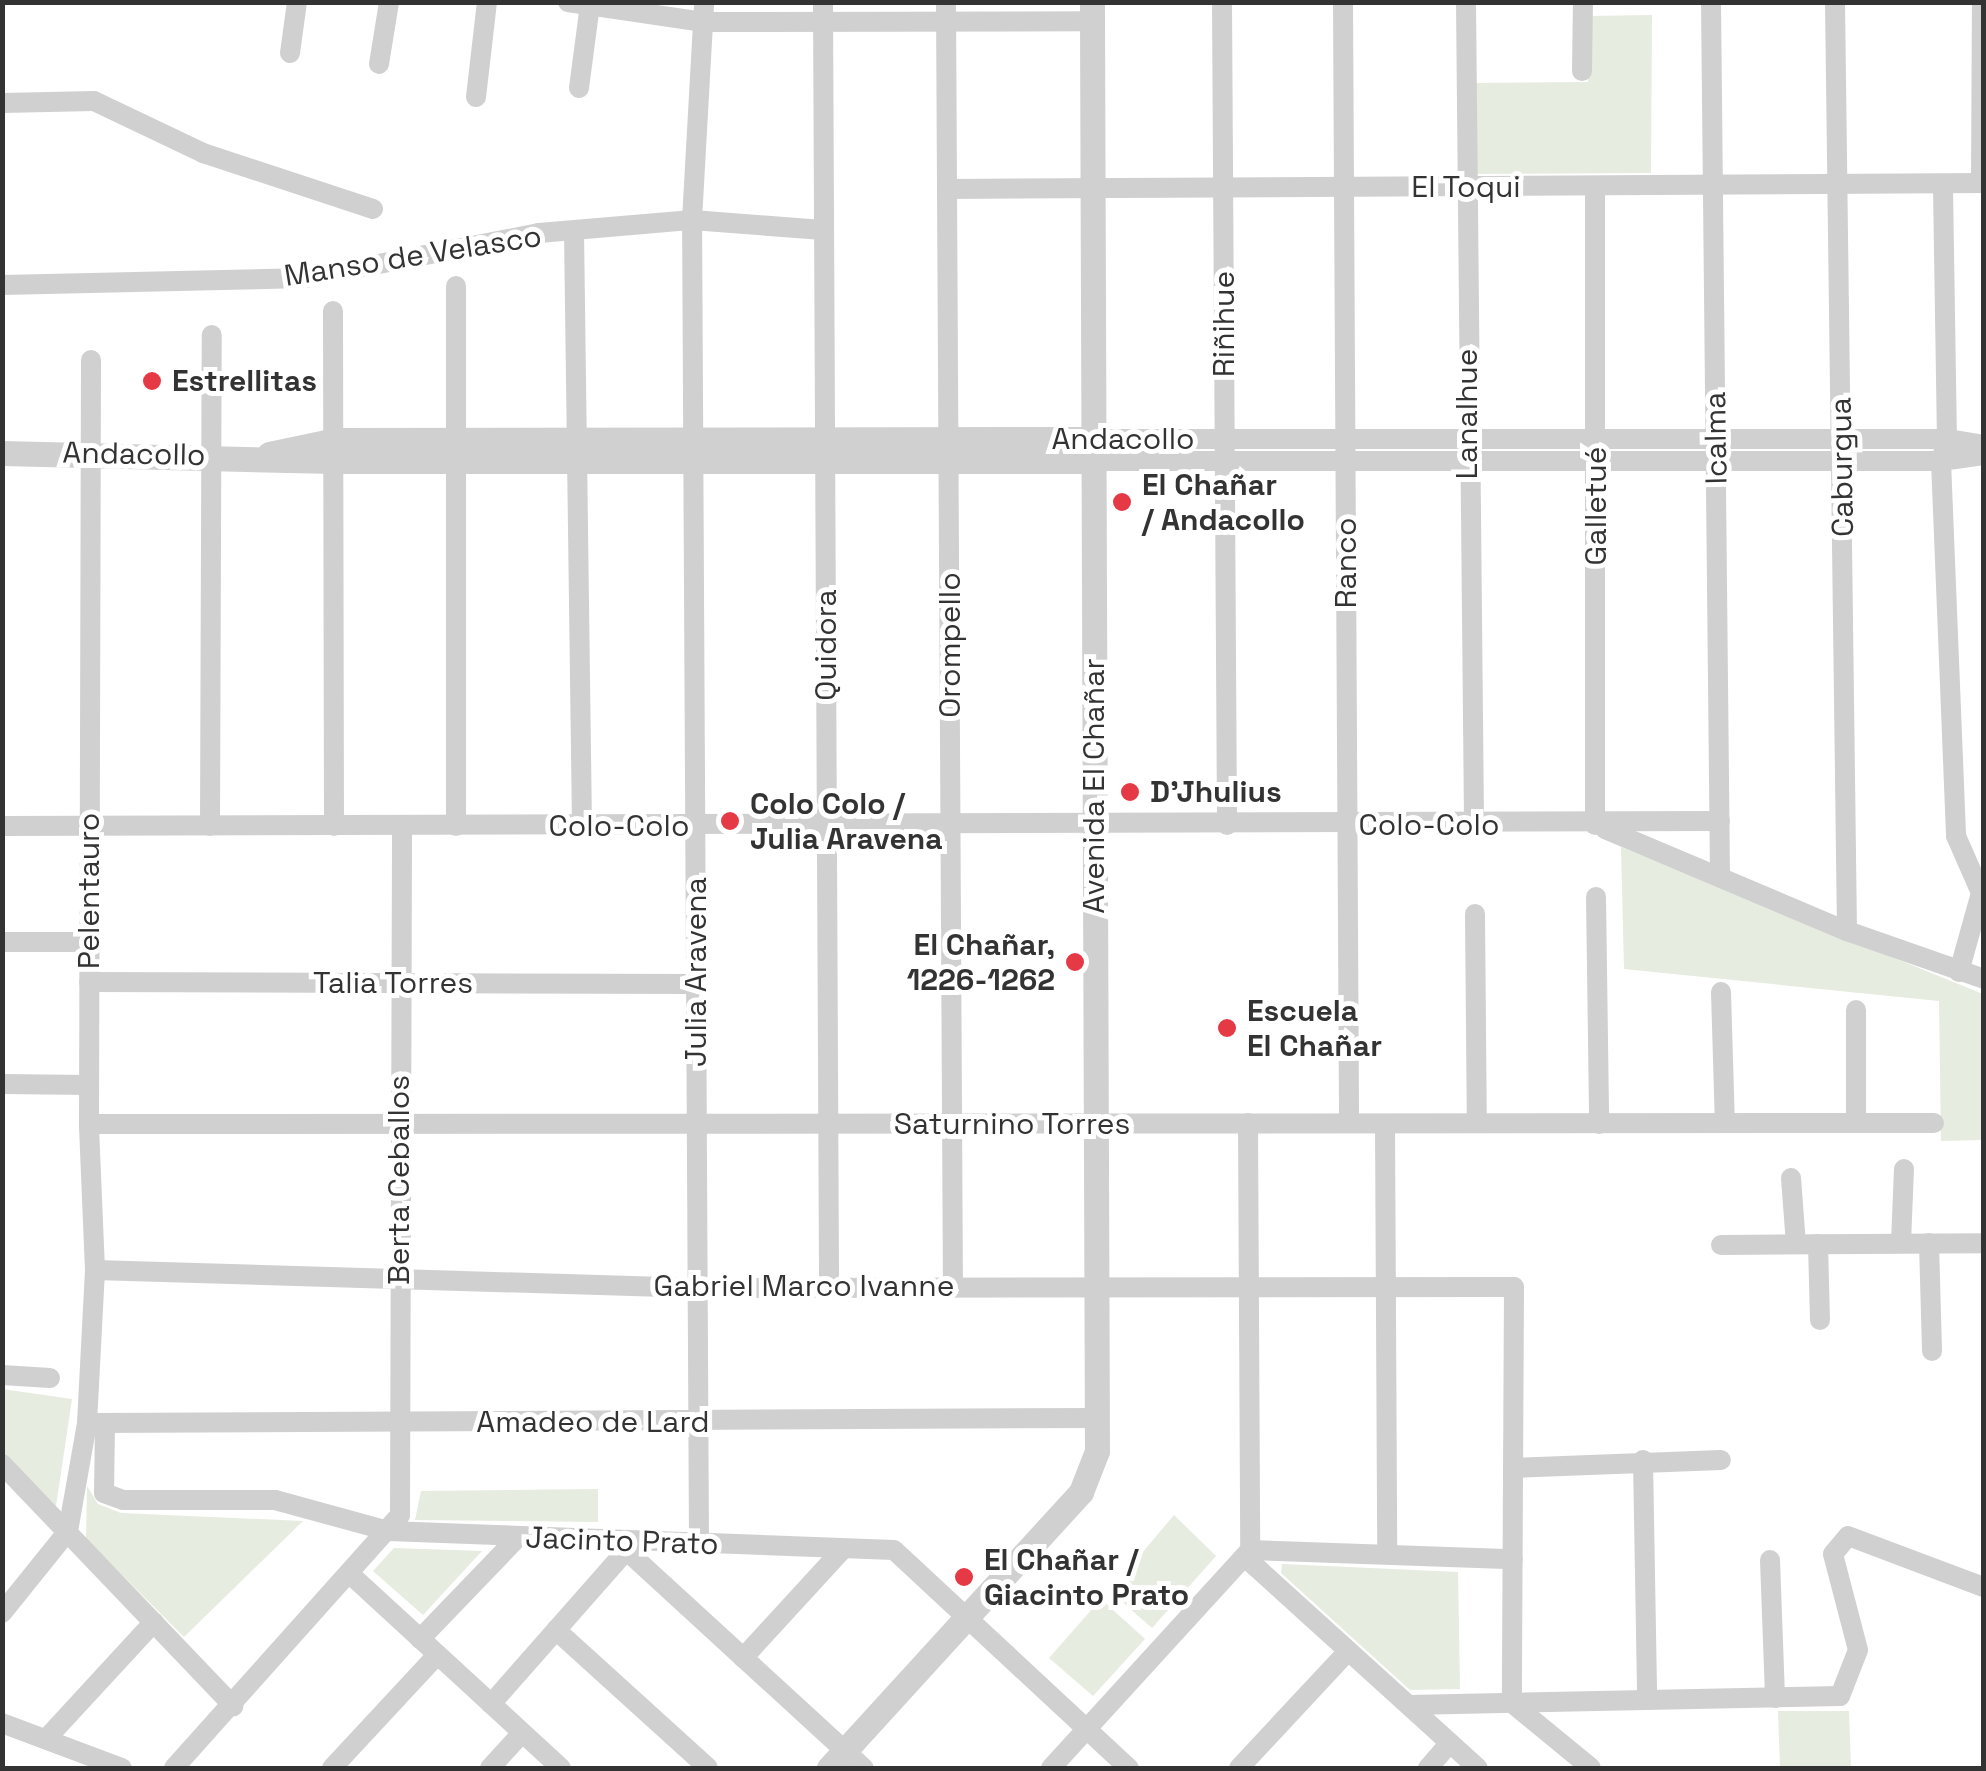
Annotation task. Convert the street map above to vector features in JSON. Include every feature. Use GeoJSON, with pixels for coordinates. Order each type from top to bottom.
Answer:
{"type":"FeatureCollection","features":[{"type":"Feature","properties":{"kind":"street"},"geometry":{"type":"LineString","coordinates":[[290,53],[297,2]]}},
{"type":"Feature","properties":{"kind":"street"},"geometry":{"type":"LineString","coordinates":[[379,64],[389,2]]}},
{"type":"Feature","properties":{"kind":"street"},"geometry":{"type":"LineString","coordinates":[[476,97],[486,2]]}},
{"type":"Feature","properties":{"kind":"street"},"geometry":{"type":"LineString","coordinates":[[568,2],[704,12],[1092,12]]}},
{"type":"Feature","properties":{"kind":"street","name":"Riñihue"},"geometry":{"type":"LineString","coordinates":[[1222,2],[1227,825]]}},
{"type":"Feature","properties":{"kind":"street","name":"Ranco"},"geometry":{"type":"LineString","coordinates":[[1343,2],[1349,1124]]}},
{"type":"Feature","properties":{"kind":"street","name":"Lanalhue"},"geometry":{"type":"LineString","coordinates":[[1466,2],[1467,450],[1474,825]]}},
{"type":"Feature","properties":{"kind":"street"},"geometry":{"type":"LineString","coordinates":[[1582,71],[1583,2]]}},
{"type":"Feature","properties":{"kind":"street","name":"Icalma"},"geometry":{"type":"LineString","coordinates":[[1712,2],[1720,874]]}},
{"type":"Feature","properties":{"kind":"street","name":"Caburgua"},"geometry":{"type":"LineString","coordinates":[[1836,2],[1847,931]]}},
{"type":"Feature","properties":{"kind":"street"},"geometry":{"type":"LineString","coordinates":[[1982,2],[1982,183]]}},
{"type":"Feature","properties":{"kind":"street"},"geometry":{"type":"LineString","coordinates":[[578,88],[604,5]]}},
{"type":"Feature","properties":{"kind":"street","name":"Julia Aravena"},"geometry":{"type":"LineString","coordinates":[[699,1544],[692,220],[704,12]]}},
{"type":"Feature","properties":{"kind":"street","name":"Quidora"},"geometry":{"type":"LineString","coordinates":[[823,12],[829,1288]]}},
{"type":"Feature","properties":{"kind":"street","name":"Orompello"},"geometry":{"type":"LineString","coordinates":[[946,12],[954,1288]]}},
{"type":"Feature","properties":{"kind":"street","name":"Avenida El Chañar"},"geometry":{"type":"LineString","coordinates":[[846,1763],[967,1614],[1081,1492],[1097,1451],[1092,12]]}},
{"type":"Feature","properties":{"kind":"street"},"geometry":{"type":"LineString","coordinates":[[2,103],[94,101],[203,153],[374,209]]}},
{"type":"Feature","properties":{"kind":"street","name":"El Toqui"},"geometry":{"type":"LineString","coordinates":[[948,190],[1838,188],[1982,183]]}},
{"type":"Feature","properties":{"kind":"street","name":"Galletué"},"geometry":{"type":"LineString","coordinates":[[1595,186],[1595,825]]}},
{"type":"Feature","properties":{"kind":"street"},"geometry":{"type":"LineString","coordinates":[[1943,187],[1947,439],[1941,460],[1956,836],[1981,893],[1959,972]]}},
{"type":"Feature","properties":{"kind":"street","name":"Manso de Velasco"},"geometry":{"type":"LineString","coordinates":[[2,285],[306,278],[574,231],[692,220],[824,230]]}},
{"type":"Feature","properties":{"kind":"street"},"geometry":{"type":"LineString","coordinates":[[574,231],[582,826]]}},
{"type":"Feature","properties":{"kind":"street"},"geometry":{"type":"LineString","coordinates":[[456,286],[456,826]]}},
{"type":"Feature","properties":{"kind":"street"},"geometry":{"type":"LineString","coordinates":[[333,310],[334,826]]}},
{"type":"Feature","properties":{"kind":"street"},"geometry":{"type":"LineString","coordinates":[[210,826],[212,335]]}},
{"type":"Feature","properties":{"kind":"street","name":"Pelentauro"},"geometry":{"type":"LineString","coordinates":[[91,360],[89,1124],[96,1423]]}},
{"type":"Feature","properties":{"kind":"street","name":"Andacollo"},"geometry":{"type":"LineString","coordinates":[[1842,450],[1947,439],[1984,445]]}},
{"type":"Feature","properties":{"kind":"street","name":"Andacollo"},"geometry":{"type":"LineString","coordinates":[[2,453],[264,456],[456,450],[1842,450],[1941,460],[1984,455]]}},
{"type":"Feature","properties":{"kind":"street","name":"Colo-Colo"},"geometry":{"type":"LineString","coordinates":[[2,826],[1595,825],[1720,821]]}},
{"type":"Feature","properties":{"kind":"street","name":"Colo-Colo"},"geometry":{"type":"LineString","coordinates":[[1595,825],[1720,874],[1847,931],[1984,979]]}},
{"type":"Feature","properties":{"kind":"street","name":"Berta Ceballos"},"geometry":{"type":"LineString","coordinates":[[388,1530],[400,1515],[402,826]]}},
{"type":"Feature","properties":{"kind":"street"},"geometry":{"type":"LineString","coordinates":[[1596,897],[1599,1124]]}},
{"type":"Feature","properties":{"kind":"street"},"geometry":{"type":"LineString","coordinates":[[1475,914],[1477,1124]]}},
{"type":"Feature","properties":{"kind":"street"},"geometry":{"type":"LineString","coordinates":[[2,942],[89,942]]}},
{"type":"Feature","properties":{"kind":"street","name":"Talia Torres"},"geometry":{"type":"LineString","coordinates":[[89,982],[696,984]]}},
{"type":"Feature","properties":{"kind":"street"},"geometry":{"type":"LineString","coordinates":[[1721,992],[1724,1124]]}},
{"type":"Feature","properties":{"kind":"street"},"geometry":{"type":"LineString","coordinates":[[1856,1010],[1856,1123]]}},
{"type":"Feature","properties":{"kind":"street"},"geometry":{"type":"LineString","coordinates":[[2,1084],[89,1085]]}},
{"type":"Feature","properties":{"kind":"street","name":"Saturnino Torres"},"geometry":{"type":"LineString","coordinates":[[89,1124],[1934,1123]]}},
{"type":"Feature","properties":{"kind":"street"},"geometry":{"type":"LineString","coordinates":[[1051,1768],[1248,1554],[1248,1124]]}},
{"type":"Feature","properties":{"kind":"street"},"geometry":{"type":"LineString","coordinates":[[1385,1124],[1387,1554]]}},
{"type":"Feature","properties":{"kind":"street"},"geometry":{"type":"LineString","coordinates":[[1901,1243],[1904,1168]]}},
{"type":"Feature","properties":{"kind":"street"},"geometry":{"type":"LineString","coordinates":[[1790,1178],[1796,1244]]}},
{"type":"Feature","properties":{"kind":"street"},"geometry":{"type":"LineString","coordinates":[[1928,1243],[1932,1351]]}},
{"type":"Feature","properties":{"kind":"street"},"geometry":{"type":"LineString","coordinates":[[1721,1245],[1984,1243]]}},
{"type":"Feature","properties":{"kind":"street"},"geometry":{"type":"LineString","coordinates":[[1818,1244],[1820,1320]]}},
{"type":"Feature","properties":{"kind":"street","name":"Gabriel Marco Ivanne"},"geometry":{"type":"LineString","coordinates":[[95,1270],[399,1276],[698,1288],[1514,1287],[1513,1468]]}},
{"type":"Feature","properties":{"kind":"street"},"geometry":{"type":"LineString","coordinates":[[2,1375],[50,1378]]}},
{"type":"Feature","properties":{"kind":"street","name":"Amadeo de Lard"},"geometry":{"type":"LineString","coordinates":[[96,1423],[1098,1418]]}},
{"type":"Feature","properties":{"kind":"street"},"geometry":{"type":"LineString","coordinates":[[2,1613],[68,1532],[96,1423]]}},
{"type":"Feature","properties":{"kind":"street","name":"Jacinto Prato"},"geometry":{"type":"LineString","coordinates":[[96,1423],[104,1493],[123,1500],[275,1500],[388,1530],[621,1546],[699,1544],[894,1550],[1129,1768]]}},
{"type":"Feature","properties":{"kind":"street"},"geometry":{"type":"LineString","coordinates":[[1643,1460],[1647,1700]]}},
{"type":"Feature","properties":{"kind":"street"},"geometry":{"type":"LineString","coordinates":[[1512,1703],[1513,1468],[1643,1460],[1722,1460]]}},
{"type":"Feature","properties":{"kind":"street"},"geometry":{"type":"LineString","coordinates":[[2,1464],[233,1706]]}},
{"type":"Feature","properties":{"kind":"street"},"geometry":{"type":"LineString","coordinates":[[174,1768],[388,1530]]}},
{"type":"Feature","properties":{"kind":"street"},"geometry":{"type":"LineString","coordinates":[[420,1639],[518,1536]]}},
{"type":"Feature","properties":{"kind":"street"},"geometry":{"type":"LineString","coordinates":[[1408,1705],[1840,1696],[1858,1650],[1833,1554],[1848,1536],[1984,1587]]}},
{"type":"Feature","properties":{"kind":"street"},"geometry":{"type":"LineString","coordinates":[[491,1704],[556,1630],[621,1546],[743,1658],[846,1763]]}},
{"type":"Feature","properties":{"kind":"street"},"geometry":{"type":"LineString","coordinates":[[743,1658],[843,1549]]}},
{"type":"Feature","properties":{"kind":"street"},"geometry":{"type":"LineString","coordinates":[[1248,1554],[1512,1558]]}},
{"type":"Feature","properties":{"kind":"street"},"geometry":{"type":"LineString","coordinates":[[1248,1554],[1478,1768]]}},
{"type":"Feature","properties":{"kind":"street"},"geometry":{"type":"LineString","coordinates":[[1770,1560],[1775,1698]]}},
{"type":"Feature","properties":{"kind":"street"},"geometry":{"type":"LineString","coordinates":[[350,1576],[561,1768]]}},
{"type":"Feature","properties":{"kind":"street"},"geometry":{"type":"LineString","coordinates":[[46,1739],[154,1622]]}},
{"type":"Feature","properties":{"kind":"street"},"geometry":{"type":"LineString","coordinates":[[556,1630],[708,1768]]}},
{"type":"Feature","properties":{"kind":"street"},"geometry":{"type":"LineString","coordinates":[[1239,1768],[1348,1650]]}},
{"type":"Feature","properties":{"kind":"street"},"geometry":{"type":"LineString","coordinates":[[332,1768],[437,1655]]}},
{"type":"Feature","properties":{"kind":"street"},"geometry":{"type":"LineString","coordinates":[[1512,1703],[1591,1768]]}},
{"type":"Feature","properties":{"kind":"street"},"geometry":{"type":"LineString","coordinates":[[2,1723],[122,1768]]}},
{"type":"Feature","properties":{"kind":"street"},"geometry":{"type":"LineString","coordinates":[[490,1768],[522,1733]]}},
{"type":"Feature","properties":{"kind":"street"},"geometry":{"type":"LineString","coordinates":[[1428,1768],[1450,1744]]}},
{"type":"Feature","properties":{"kind":"shaded area"},"geometry":{"type":"Polygon","coordinates":[[[1652,15],[1651,173],[1474,174],[1474,83],[1588,82],[1589,16],[1652,15]]]}},
{"type":"Feature","properties":{"kind":"shaded area"},"geometry":{"type":"Polygon","coordinates":[[[1621,847],[1983,994],[1983,1140],[1941,1141],[1939,1001],[1624,969],[1621,847]]]}},
{"type":"Feature","properties":{"kind":"shaded area"},"geometry":{"type":"Polygon","coordinates":[[[2,1389],[72,1399],[56,1506],[3,1453],[2,1389]]]}},
{"type":"Feature","properties":{"kind":"shaded area"},"geometry":{"type":"Polygon","coordinates":[[[87,1486],[98,1504],[121,1513],[303,1521],[184,1637],[86,1539],[87,1486]]]}},
{"type":"Feature","properties":{"kind":"shaded area"},"geometry":{"type":"Polygon","coordinates":[[[598,1489],[598,1522],[415,1520],[421,1491],[598,1489]]]}},
{"type":"Feature","properties":{"kind":"shaded area"},"geometry":{"type":"Polygon","coordinates":[[[1174,1515],[1216,1556],[1152,1628],[1110,1591],[1174,1515]]]}},
{"type":"Feature","properties":{"kind":"shaded area"},"geometry":{"type":"Polygon","coordinates":[[[394,1548],[482,1551],[423,1615],[373,1571],[394,1548]]]}},
{"type":"Feature","properties":{"kind":"shaded area"},"geometry":{"type":"Polygon","coordinates":[[[1282,1564],[1458,1572],[1460,1689],[1410,1690],[1281,1573],[1282,1564]]]}},
{"type":"Feature","properties":{"kind":"shaded area"},"geometry":{"type":"Polygon","coordinates":[[[1101,1599],[1145,1639],[1093,1696],[1049,1658],[1101,1599]]]}},
{"type":"Feature","properties":{"kind":"shaded area"},"geometry":{"type":"Polygon","coordinates":[[[1778,1711],[1849,1711],[1851,1768],[1780,1768],[1778,1711]]]}},
{"type":"Feature","properties":{"kind":"place","name":"Estrellitas"},"geometry":{"type":"Point","coordinates":[152,381]}},
{"type":"Feature","properties":{"kind":"place","name":"El Chañar / Andacollo"},"geometry":{"type":"Point","coordinates":[1122,502]}},
{"type":"Feature","properties":{"kind":"place","name":"D'Jhulius"},"geometry":{"type":"Point","coordinates":[1130,792]}},
{"type":"Feature","properties":{"kind":"place","name":"Colo Colo / Julia Aravena"},"geometry":{"type":"Point","coordinates":[730,821]}},
{"type":"Feature","properties":{"kind":"place","name":"El Chañar, 1226-1262"},"geometry":{"type":"Point","coordinates":[1075,962]}},
{"type":"Feature","properties":{"kind":"place","name":"Escuela El Chañar"},"geometry":{"type":"Point","coordinates":[1227,1028]}},
{"type":"Feature","properties":{"kind":"place","name":"El Chañar / Giacinto Prato"},"geometry":{"type":"Point","coordinates":[964,1577]}}]}
